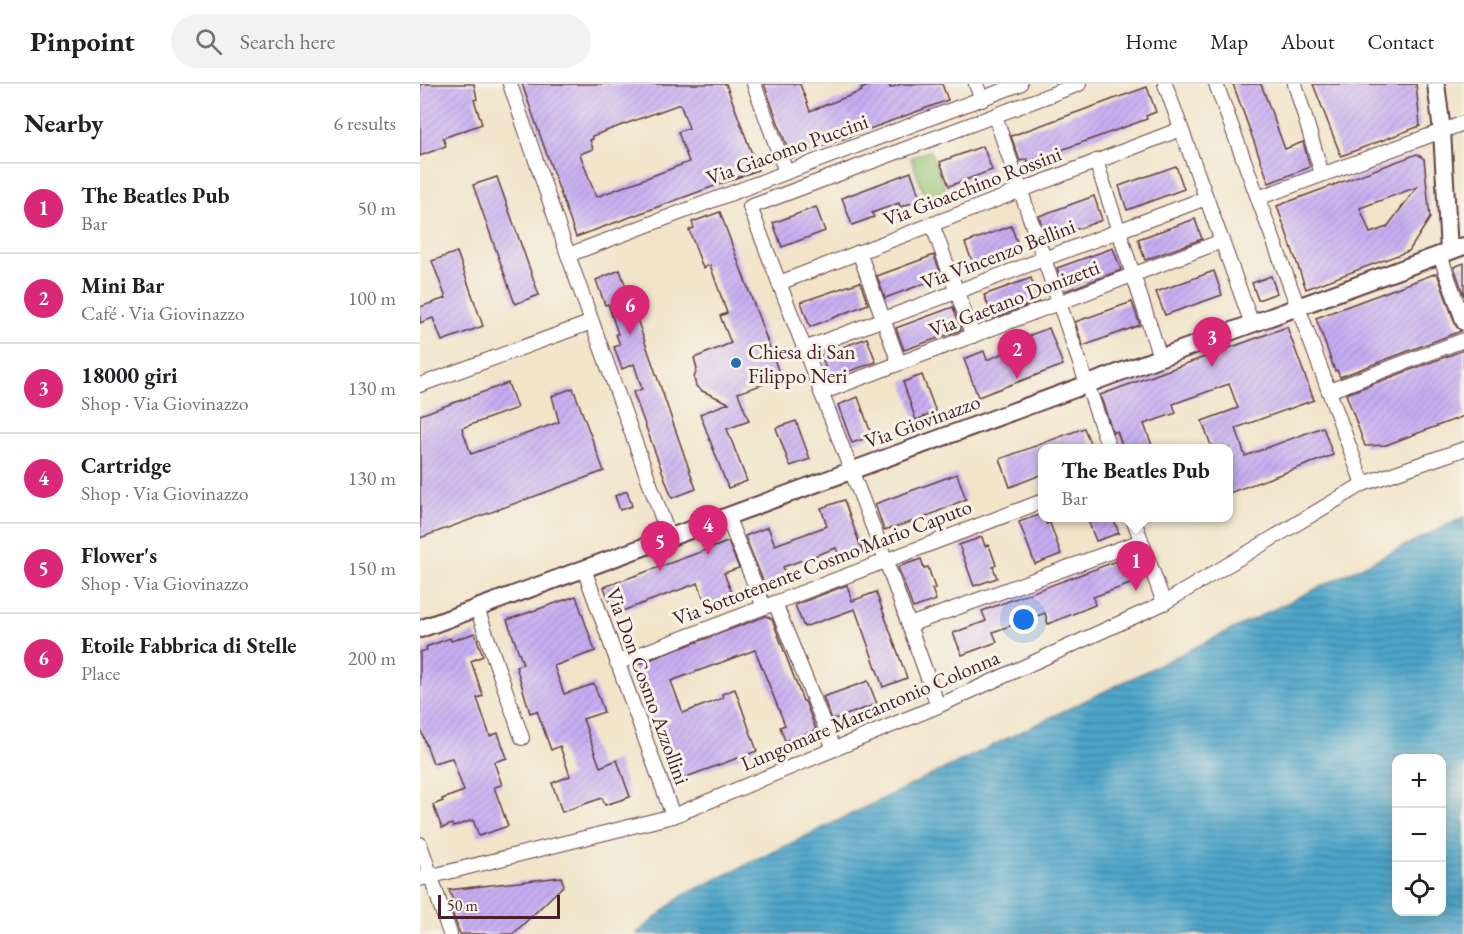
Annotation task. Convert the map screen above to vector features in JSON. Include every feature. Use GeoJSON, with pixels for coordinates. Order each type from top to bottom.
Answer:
{"type":"FeatureCollection","features":[{"type":"Feature","properties":{"kind":"street"},"geometry":{"type":"LineString","coordinates":[[510,84],[568,255],[669,537]]}},
{"type":"Feature","properties":{"kind":"street"},"geometry":{"type":"LineString","coordinates":[[754,84],[786,172]]}},
{"type":"Feature","properties":{"kind":"street"},"geometry":{"type":"LineString","coordinates":[[976,84],[982,100]]}},
{"type":"Feature","properties":{"kind":"street","name":"Via Giacomo Puccini"},"geometry":{"type":"LineString","coordinates":[[568,255],[1020,84]]}},
{"type":"Feature","properties":{"kind":"street"},"geometry":{"type":"LineString","coordinates":[[938,706],[886,561],[750,207],[1078,84]]}},
{"type":"Feature","properties":{"kind":"street"},"geometry":{"type":"LineString","coordinates":[[1165,84],[1252,324]]}},
{"type":"Feature","properties":{"kind":"street"},"geometry":{"type":"LineString","coordinates":[[1216,84],[1363,484]]}},
{"type":"Feature","properties":{"kind":"street"},"geometry":{"type":"LineString","coordinates":[[1295,84],[1322,174]]}},
{"type":"Feature","properties":{"kind":"street"},"geometry":{"type":"LineString","coordinates":[[1436,84],[1451,250],[1464,323]]}},
{"type":"Feature","properties":{"kind":"street"},"geometry":{"type":"LineString","coordinates":[[995,116],[1108,444]]}},
{"type":"Feature","properties":{"kind":"street"},"geometry":{"type":"LineString","coordinates":[[1258,198],[1464,123]]}},
{"type":"Feature","properties":{"kind":"street","name":"Via Gioacchino Rossini"},"geometry":{"type":"LineString","coordinates":[[779,283],[1181,129]]}},
{"type":"Feature","properties":{"kind":"street"},"geometry":{"type":"LineString","coordinates":[[1096,161],[1160,357]]}},
{"type":"Feature","properties":{"kind":"street","name":"Via Vincenzo Bellini"},"geometry":{"type":"LineString","coordinates":[[804,349],[1206,198]]}},
{"type":"Feature","properties":{"kind":"street"},"geometry":{"type":"LineString","coordinates":[[932,225],[973,336]]}},
{"type":"Feature","properties":{"kind":"street","name":"Via Gaetano Donizetti"},"geometry":{"type":"LineString","coordinates":[[821,393],[1222,242]]}},
{"type":"Feature","properties":{"kind":"street","name":"Via Giovinazzo"},"geometry":{"type":"LineString","coordinates":[[420,629],[1451,250]]}},
{"type":"Feature","properties":{"kind":"street"},"geometry":{"type":"LineString","coordinates":[[859,252],[899,363]]}},
{"type":"Feature","properties":{"kind":"street"},"geometry":{"type":"LineString","coordinates":[[420,385],[592,322]]}},
{"type":"Feature","properties":{"kind":"street"},"geometry":{"type":"LineString","coordinates":[[1329,391],[1464,340]]}},
{"type":"Feature","properties":{"kind":"street","name":"Lungomare Marcantonio Colonna"},"geometry":{"type":"LineString","coordinates":[[426,878],[673,816],[938,706],[1164,603],[1363,484],[1464,449]]}},
{"type":"Feature","properties":{"kind":"street","name":"Via Sottotenente Cosmo Mario Caputo"},"geometry":{"type":"LineString","coordinates":[[616,663],[1038,503]]}},
{"type":"Feature","properties":{"kind":"street"},"geometry":{"type":"LineString","coordinates":[[727,516],[770,605],[834,749]]}},
{"type":"Feature","properties":{"kind":"street"},"geometry":{"type":"LineString","coordinates":[[1134,522],[1164,603]]}},
{"type":"Feature","properties":{"kind":"street"},"geometry":{"type":"LineString","coordinates":[[909,625],[1141,541]]}},
{"type":"Feature","properties":{"kind":"street","name":"Via Don Cosmo Azzollini"},"geometry":{"type":"LineString","coordinates":[[584,569],[673,816]]}},
{"type":"Feature","properties":{"kind":"street"},"geometry":{"type":"LineString","coordinates":[[477,608],[522,738]]}},
{"type":"Feature","properties":{"kind":"street"},"geometry":{"type":"LineString","coordinates":[[420,844],[426,878],[450,934]]}},
{"type":"Feature","properties":{"kind":"green space"},"geometry":{"type":"Polygon","coordinates":[[[930,150],[946,191],[926,199],[911,158],[930,150]]]}},
{"type":"Feature","properties":{"kind":"water"},"geometry":{"type":"Polygon","coordinates":[[[1464,517],[1464,934],[636,934],[682,896],[1464,517]]]}},
{"type":"Feature","properties":{"kind":"building"},"geometry":{"type":"Polygon","coordinates":[[[420,84],[474,84],[477,99],[474,100],[482,124],[443,138],[446,146],[420,156],[420,84]]]}},
{"type":"Feature","properties":{"kind":"building"},"geometry":{"type":"Polygon","coordinates":[[[522,84],[726,84],[758,170],[576,237],[522,84]],[[680,104],[592,136],[593,139],[590,140],[593,149],[580,154],[596,197],[689,162],[678,132],[689,128],[680,104]]]}},
{"type":"Feature","properties":{"kind":"building"},"geometry":{"type":"Polygon","coordinates":[[[764,84],[800,84],[810,111],[874,84],[889,84],[890,88],[901,84],[942,84],[948,100],[791,158],[764,84]]]}},
{"type":"Feature","properties":{"kind":"building"},"geometry":{"type":"Polygon","coordinates":[[[1233,84],[1261,84],[1285,149],[1303,142],[1310,167],[1269,183],[1233,84]]]}},
{"type":"Feature","properties":{"kind":"building"},"geometry":{"type":"Polygon","coordinates":[[[1313,84],[1416,84],[1420,126],[1341,156],[1313,84]]]}},
{"type":"Feature","properties":{"kind":"building"},"geometry":{"type":"Polygon","coordinates":[[[1147,87],[1156,112],[1146,116],[1147,119],[1028,162],[1027,159],[1020,161],[1011,136],[1147,87]]]}},
{"type":"Feature","properties":{"kind":"building"},"geometry":{"type":"Polygon","coordinates":[[[983,146],[992,170],[949,186],[940,162],[983,146]]]}},
{"type":"Feature","properties":{"kind":"building"},"geometry":{"type":"Polygon","coordinates":[[[1417,154],[1424,159],[1430,218],[1409,251],[1306,289],[1277,206],[1417,154]],[[1417,187],[1360,208],[1370,233],[1387,227],[1417,187]]]}},
{"type":"Feature","properties":{"kind":"building"},"geometry":{"type":"Polygon","coordinates":[[[1176,166],[1184,189],[1127,210],[1119,186],[1176,166]]]}},
{"type":"Feature","properties":{"kind":"building"},"geometry":{"type":"Polygon","coordinates":[[[911,172],[921,200],[900,207],[899,203],[872,213],[874,217],[852,225],[842,198],[911,172]]]}},
{"type":"Feature","properties":{"kind":"building"},"geometry":{"type":"Polygon","coordinates":[[[497,177],[539,295],[515,304],[473,185],[497,177]]]}},
{"type":"Feature","properties":{"kind":"building"},"geometry":{"type":"Polygon","coordinates":[[[1094,196],[1102,220],[1047,240],[1039,216],[1094,196]]]}},
{"type":"Feature","properties":{"kind":"building"},"geometry":{"type":"Polygon","coordinates":[[[816,207],[825,231],[782,247],[773,223],[816,207]]]}},
{"type":"Feature","properties":{"kind":"building"},"geometry":{"type":"Polygon","coordinates":[[[720,212],[781,378],[738,393],[749,421],[727,429],[747,481],[728,488],[700,414],[729,403],[700,390],[694,378],[697,369],[694,358],[731,343],[720,316],[727,313],[710,265],[703,268],[689,230],[694,228],[692,222],[720,212]]]}},
{"type":"Feature","properties":{"kind":"building"},"geometry":{"type":"Polygon","coordinates":[[[1195,219],[1202,239],[1145,260],[1138,239],[1195,219]]]}},
{"type":"Feature","properties":{"kind":"building"},"geometry":{"type":"Polygon","coordinates":[[[1011,226],[1020,250],[974,266],[965,243],[1011,226]]]}},
{"type":"Feature","properties":{"kind":"building"},"geometry":{"type":"Polygon","coordinates":[[[1113,248],[1121,270],[1065,291],[1057,268],[1113,248]]]}},
{"type":"Feature","properties":{"kind":"building"},"geometry":{"type":"Polygon","coordinates":[[[457,252],[483,326],[442,341],[433,318],[420,323],[420,307],[446,298],[432,261],[457,252]]]}},
{"type":"Feature","properties":{"kind":"building"},"geometry":{"type":"Polygon","coordinates":[[[934,255],[942,277],[885,298],[877,276],[934,255]]]}},
{"type":"Feature","properties":{"kind":"building"},"geometry":{"type":"Polygon","coordinates":[[[1464,263],[1464,296],[1454,267],[1464,263]]]}},
{"type":"Feature","properties":{"kind":"building"},"geometry":{"type":"Polygon","coordinates":[[[620,270],[696,489],[672,498],[633,392],[642,389],[634,364],[622,369],[614,347],[620,345],[616,334],[618,334],[608,304],[605,305],[596,280],[620,270]]]}},
{"type":"Feature","properties":{"kind":"building"},"geometry":{"type":"Polygon","coordinates":[[[1214,271],[1222,295],[1165,315],[1156,292],[1214,271]]]}},
{"type":"Feature","properties":{"kind":"building"},"geometry":{"type":"Polygon","coordinates":[[[1437,273],[1456,326],[1461,331],[1340,377],[1337,370],[1335,371],[1316,318],[1437,273]]]}},
{"type":"Feature","properties":{"kind":"building"},"geometry":{"type":"Polygon","coordinates":[[[1271,276],[1277,293],[1258,300],[1252,283],[1271,276]]]}},
{"type":"Feature","properties":{"kind":"building"},"geometry":{"type":"Polygon","coordinates":[[[1031,278],[1039,301],[993,318],[984,295],[1031,278]]]}},
{"type":"Feature","properties":{"kind":"building"},"geometry":{"type":"Polygon","coordinates":[[[860,282],[868,304],[810,327],[801,302],[860,282]]]}},
{"type":"Feature","properties":{"kind":"building"},"geometry":{"type":"Polygon","coordinates":[[[1132,302],[1140,325],[1083,346],[1075,322],[1132,302]]]}},
{"type":"Feature","properties":{"kind":"building"},"geometry":{"type":"Polygon","coordinates":[[[953,307],[961,330],[904,350],[896,328],[953,307]]]}},
{"type":"Feature","properties":{"kind":"building"},"geometry":{"type":"Polygon","coordinates":[[[1287,327],[1314,400],[1236,428],[1245,456],[1323,427],[1333,455],[1233,492],[1233,444],[1211,444],[1202,421],[1238,408],[1229,384],[1173,404],[1176,413],[1144,424],[1152,444],[1122,444],[1117,431],[1113,433],[1100,395],[1287,327]]]}},
{"type":"Feature","properties":{"kind":"building"},"geometry":{"type":"Polygon","coordinates":[[[1049,328],[1063,365],[978,397],[964,359],[984,351],[987,360],[1004,353],[1005,356],[1033,345],[1030,335],[1049,328]]]}},
{"type":"Feature","properties":{"kind":"building"},"geometry":{"type":"Polygon","coordinates":[[[867,338],[876,362],[829,378],[821,355],[867,338]]]}},
{"type":"Feature","properties":{"kind":"building"},"geometry":{"type":"Polygon","coordinates":[[[1464,350],[1464,416],[1386,445],[1365,446],[1346,394],[1464,350]]]}},
{"type":"Feature","properties":{"kind":"building"},"geometry":{"type":"Polygon","coordinates":[[[922,375],[936,412],[916,420],[903,382],[922,375]]]}},
{"type":"Feature","properties":{"kind":"building"},"geometry":{"type":"Polygon","coordinates":[[[508,383],[517,408],[462,428],[471,454],[559,422],[552,396],[573,388],[604,471],[420,538],[420,415],[508,383]]]}},
{"type":"Feature","properties":{"kind":"building"},"geometry":{"type":"Polygon","coordinates":[[[858,397],[872,436],[852,443],[838,405],[858,397]]]}},
{"type":"Feature","properties":{"kind":"building"},"geometry":{"type":"Polygon","coordinates":[[[796,421],[810,459],[790,466],[776,428],[796,421]]]}},
{"type":"Feature","properties":{"kind":"building"},"geometry":{"type":"Polygon","coordinates":[[[1084,428],[1090,444],[1041,444],[1084,428]]]}},
{"type":"Feature","properties":{"kind":"building"},"geometry":{"type":"Polygon","coordinates":[[[1038,445],[1038,476],[1010,487],[1000,459],[1038,445]]]}},
{"type":"Feature","properties":{"kind":"building"},"geometry":{"type":"Polygon","coordinates":[[[957,474],[966,499],[921,519],[884,530],[875,504],[957,474]]]}},
{"type":"Feature","properties":{"kind":"building"},"geometry":{"type":"Polygon","coordinates":[[[627,491],[632,506],[620,510],[615,496],[627,491]]]}},
{"type":"Feature","properties":{"kind":"building"},"geometry":{"type":"Polygon","coordinates":[[[844,500],[863,553],[841,561],[836,548],[783,567],[788,580],[766,588],[745,536],[768,527],[775,545],[827,526],[821,508],[844,500]]]}},
{"type":"Feature","properties":{"kind":"building"},"geometry":{"type":"Polygon","coordinates":[[[1038,515],[1038,522],[1050,523],[1061,554],[1035,564],[1019,522],[1038,515]]]}},
{"type":"Feature","properties":{"kind":"building"},"geometry":{"type":"Polygon","coordinates":[[[1089,522],[1115,522],[1119,533],[1096,541],[1089,522]]]}},
{"type":"Feature","properties":{"kind":"building"},"geometry":{"type":"Polygon","coordinates":[[[982,537],[985,546],[989,545],[996,565],[993,567],[997,578],[974,586],[959,545],[982,537]]]}},
{"type":"Feature","properties":{"kind":"building"},"geometry":{"type":"Polygon","coordinates":[[[728,542],[739,568],[724,573],[735,601],[708,611],[698,583],[614,614],[604,587],[728,542]]]}},
{"type":"Feature","properties":{"kind":"building"},"geometry":{"type":"Polygon","coordinates":[[[1133,555],[1141,574],[1131,578],[1133,583],[1093,597],[1095,605],[1048,624],[1045,613],[993,632],[997,642],[962,655],[953,633],[986,621],[982,611],[1133,555]]]}},
{"type":"Feature","properties":{"kind":"building"},"geometry":{"type":"Polygon","coordinates":[[[921,559],[924,568],[928,567],[935,588],[932,589],[936,600],[913,608],[898,567],[921,559]]]}},
{"type":"Feature","properties":{"kind":"building"},"geometry":{"type":"Polygon","coordinates":[[[847,585],[852,601],[876,592],[907,678],[883,687],[855,609],[804,627],[795,605],[847,585]]]}},
{"type":"Feature","properties":{"kind":"building"},"geometry":{"type":"Polygon","coordinates":[[[576,596],[595,651],[554,666],[564,694],[594,684],[604,712],[583,719],[600,767],[617,760],[630,797],[605,805],[602,798],[562,812],[552,783],[570,776],[560,746],[551,750],[537,711],[530,713],[516,666],[523,664],[507,620],[576,596]]]}},
{"type":"Feature","properties":{"kind":"building"},"geometry":{"type":"Polygon","coordinates":[[[766,616],[772,619],[816,730],[785,741],[780,727],[785,725],[755,650],[671,681],[683,713],[723,698],[722,694],[735,689],[757,751],[675,781],[633,666],[766,616]]]}},
{"type":"Feature","properties":{"kind":"building"},"geometry":{"type":"Polygon","coordinates":[[[475,633],[483,656],[471,661],[483,696],[477,698],[490,736],[498,733],[507,758],[494,762],[502,785],[494,787],[508,826],[479,836],[473,820],[442,828],[433,805],[464,791],[452,758],[433,763],[420,728],[420,652],[427,650],[426,647],[450,638],[451,641],[475,633]]]}},
{"type":"Feature","properties":{"kind":"building"},"geometry":{"type":"Polygon","coordinates":[[[868,681],[877,704],[832,720],[823,697],[868,681]]]}},
{"type":"Feature","properties":{"kind":"building"},"geometry":{"type":"Polygon","coordinates":[[[561,877],[564,885],[513,934],[460,934],[451,909],[454,908],[449,890],[561,877]]]}},
{"type":"Feature","properties":{"kind":"place","name":"Etoile Fabbrica di Stelle"},"geometry":{"type":"Point","coordinates":[630,335]}},
{"type":"Feature","properties":{"kind":"place","name":"Chiesa di San Filippo Neri"},"geometry":{"type":"Point","coordinates":[736,363]}},
{"type":"Feature","properties":{"kind":"place","name":"18000 giri"},"geometry":{"type":"Point","coordinates":[1212,367]}},
{"type":"Feature","properties":{"kind":"place","name":"Mini Bar"},"geometry":{"type":"Point","coordinates":[1017,379]}},
{"type":"Feature","properties":{"kind":"place","name":"Cartridge"},"geometry":{"type":"Point","coordinates":[708,555]}},
{"type":"Feature","properties":{"kind":"place","name":"Flower's"},"geometry":{"type":"Point","coordinates":[660,571]}},
{"type":"Feature","properties":{"kind":"place","name":"The Beatles Pub"},"geometry":{"type":"Point","coordinates":[1136,591]}}]}
